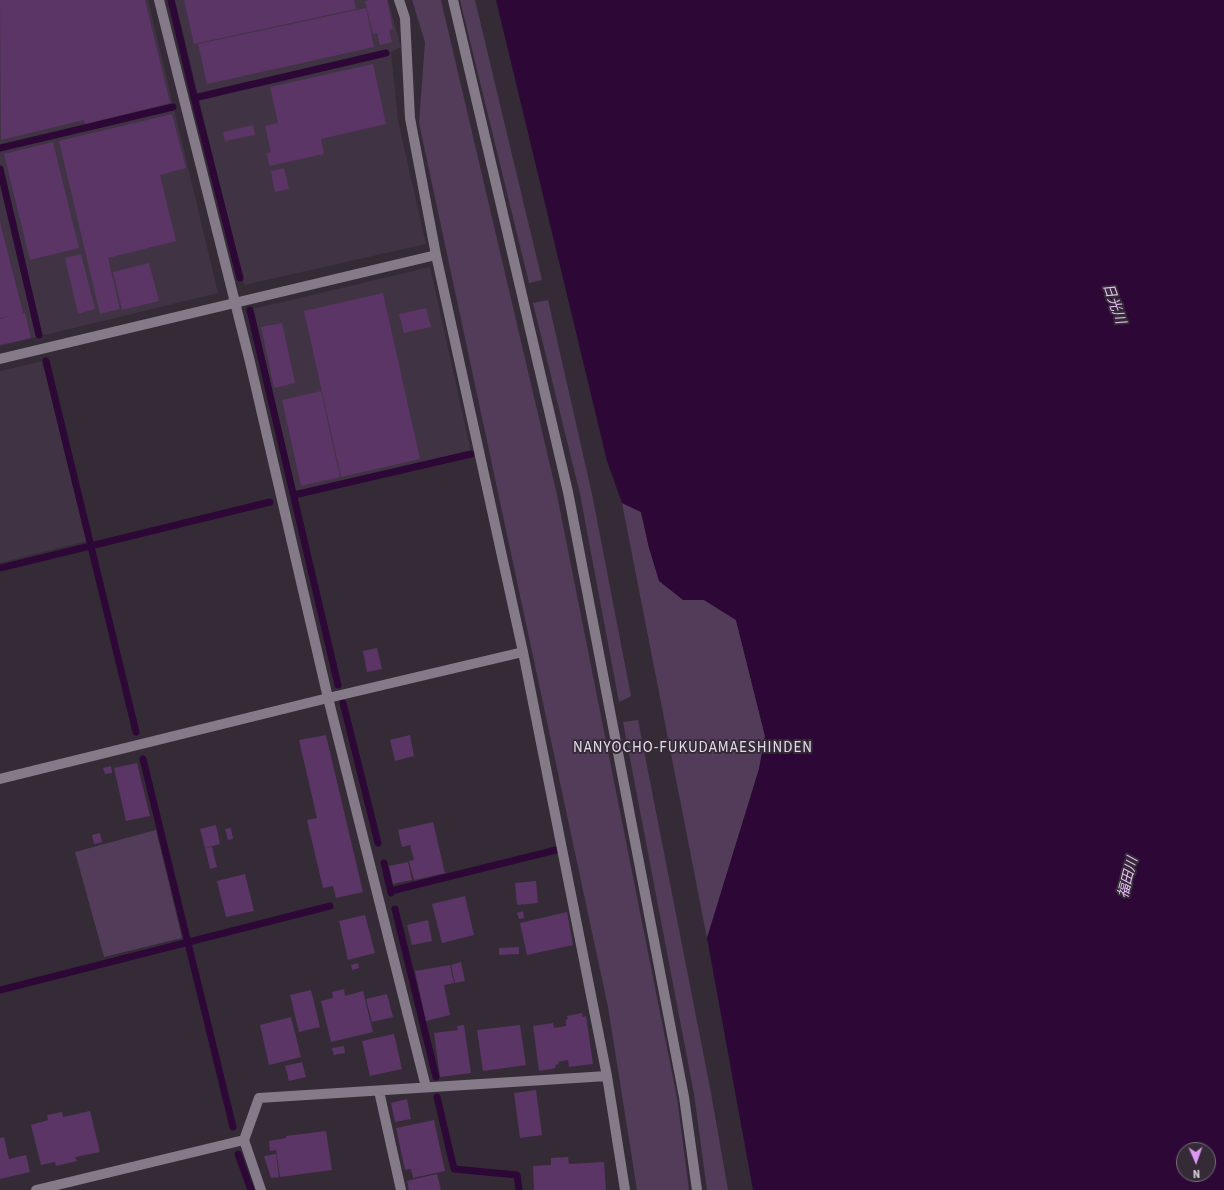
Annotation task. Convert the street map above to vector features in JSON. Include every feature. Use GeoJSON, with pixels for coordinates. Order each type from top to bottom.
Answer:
{"type":"FeatureCollection","features":[{"type":"Feature","properties":{"kind":"street"},"geometry":{"type":"LineString","coordinates":[[159,0],[235,302],[328,698],[426,1087]]}},
{"type":"Feature","properties":{"kind":"street"},"geometry":{"type":"LineString","coordinates":[[399,0],[404,18],[410,118],[436,255],[523,652],[607,1076],[625,1190]]}},
{"type":"Feature","properties":{"kind":"street"},"geometry":{"type":"LineString","coordinates":[[452,0],[568,492],[684,1097],[697,1190]]}},
{"type":"Feature","properties":{"kind":"street"},"geometry":{"type":"LineString","coordinates":[[0,359],[436,255]]}},
{"type":"Feature","properties":{"kind":"street"},"geometry":{"type":"LineString","coordinates":[[0,778],[523,652]]}},
{"type":"Feature","properties":{"kind":"street"},"geometry":{"type":"LineString","coordinates":[[261,1190],[244,1140],[259,1098],[607,1076]]}},
{"type":"Feature","properties":{"kind":"street"},"geometry":{"type":"LineString","coordinates":[[379,1091],[401,1190]]}},
{"type":"Feature","properties":{"kind":"street"},"geometry":{"type":"LineString","coordinates":[[36,1190],[244,1140]]}},
{"type":"Feature","properties":{"kind":"shaded area"},"geometry":{"type":"Polygon","coordinates":[[[0,0],[148,0],[218,293],[0,346],[0,0]]]}},
{"type":"Feature","properties":{"kind":"shaded area"},"geometry":{"type":"Polygon","coordinates":[[[175,0],[388,0],[401,47],[391,52],[398,121],[426,244],[244,285],[175,0]]]}},
{"type":"Feature","properties":{"kind":"shaded area"},"geometry":{"type":"Polygon","coordinates":[[[412,0],[441,0],[557,495],[677,1098],[689,1190],[637,1190],[608,1007],[419,123],[425,42],[412,0]]]}},
{"type":"Feature","properties":{"kind":"shaded area"},"geometry":{"type":"Polygon","coordinates":[[[460,0],[475,0],[542,280],[529,283],[460,0]]]}},
{"type":"Feature","properties":{"kind":"shaded area"},"geometry":{"type":"Polygon","coordinates":[[[430,267],[471,452],[296,492],[253,309],[430,267]]]}},
{"type":"Feature","properties":{"kind":"shaded area"},"geometry":{"type":"Polygon","coordinates":[[[548,300],[592,494],[631,696],[619,702],[580,494],[533,303],[548,300]]]}},
{"type":"Feature","properties":{"kind":"shaded area"},"geometry":{"type":"Polygon","coordinates":[[[42,361],[87,541],[0,563],[0,371],[42,361]]]}},
{"type":"Feature","properties":{"kind":"shaded area"},"geometry":{"type":"Polygon","coordinates":[[[622,503],[641,512],[649,548],[683,600],[704,600],[736,620],[765,736],[759,769],[707,938],[622,503]]]}},
{"type":"Feature","properties":{"kind":"shaded area"},"geometry":{"type":"Polygon","coordinates":[[[638,720],[711,1093],[728,1190],[707,1190],[694,1094],[623,722],[638,720]]]}},
{"type":"Feature","properties":{"kind":"shaded area"},"geometry":{"type":"Polygon","coordinates":[[[156,830],[182,938],[104,957],[75,852],[156,830]]]}},
{"type":"Feature","properties":{"kind":"water"},"geometry":{"type":"Polygon","coordinates":[[[496,0],[1224,0],[1224,1190],[753,1190],[707,938],[759,769],[765,736],[736,620],[704,600],[683,600],[659,581],[649,548],[641,512],[622,503],[607,461],[496,0]]]}},
{"type":"Feature","properties":{"kind":"building"},"geometry":{"type":"Polygon","coordinates":[[[0,0],[145,0],[170,103],[85,124],[84,120],[1,140],[0,0]]]}},
{"type":"Feature","properties":{"kind":"building"},"geometry":{"type":"Polygon","coordinates":[[[184,0],[354,0],[356,9],[194,44],[184,0]]]}},
{"type":"Feature","properties":{"kind":"building"},"geometry":{"type":"Polygon","coordinates":[[[387,0],[393,29],[389,30],[392,42],[380,45],[377,33],[373,34],[365,1],[387,0]]]}},
{"type":"Feature","properties":{"kind":"building"},"geometry":{"type":"Polygon","coordinates":[[[366,8],[374,47],[207,84],[198,44],[366,8]]]}},
{"type":"Feature","properties":{"kind":"building"},"geometry":{"type":"Polygon","coordinates":[[[373,64],[386,124],[321,139],[324,154],[269,166],[267,153],[271,152],[265,126],[278,123],[270,87],[373,64]]]}},
{"type":"Feature","properties":{"kind":"building"},"geometry":{"type":"Polygon","coordinates":[[[172,114],[186,168],[160,175],[176,241],[108,258],[120,309],[100,314],[59,141],[172,114]]]}},
{"type":"Feature","properties":{"kind":"building"},"geometry":{"type":"Polygon","coordinates":[[[253,125],[255,135],[225,141],[223,132],[253,125]]]}},
{"type":"Feature","properties":{"kind":"building"},"geometry":{"type":"Polygon","coordinates":[[[53,142],[79,248],[30,260],[4,154],[53,142]]]}},
{"type":"Feature","properties":{"kind":"building"},"geometry":{"type":"Polygon","coordinates":[[[284,168],[289,189],[275,192],[271,171],[284,168]]]}},
{"type":"Feature","properties":{"kind":"building"},"geometry":{"type":"Polygon","coordinates":[[[0,222],[23,313],[25,313],[31,338],[0,345],[0,319],[9,316],[0,318],[0,222]]]}},
{"type":"Feature","properties":{"kind":"building"},"geometry":{"type":"Polygon","coordinates":[[[81,254],[95,309],[78,314],[65,258],[81,254]]]}},
{"type":"Feature","properties":{"kind":"building"},"geometry":{"type":"Polygon","coordinates":[[[149,263],[159,301],[122,310],[113,272],[149,263]]]}},
{"type":"Feature","properties":{"kind":"building"},"geometry":{"type":"Polygon","coordinates":[[[383,293],[420,459],[341,477],[304,311],[383,293]]]}},
{"type":"Feature","properties":{"kind":"building"},"geometry":{"type":"Polygon","coordinates":[[[426,308],[431,327],[404,333],[399,314],[426,308]]]}},
{"type":"Feature","properties":{"kind":"building"},"geometry":{"type":"Polygon","coordinates":[[[282,323],[295,383],[274,388],[261,327],[282,323]]]}},
{"type":"Feature","properties":{"kind":"building"},"geometry":{"type":"Polygon","coordinates":[[[321,391],[340,477],[301,486],[282,400],[321,391]]]}},
{"type":"Feature","properties":{"kind":"building"},"geometry":{"type":"Polygon","coordinates":[[[377,648],[382,669],[367,672],[363,651],[377,648]]]}},
{"type":"Feature","properties":{"kind":"building"},"geometry":{"type":"Polygon","coordinates":[[[326,735],[363,892],[336,898],[333,886],[323,888],[307,820],[317,818],[299,740],[326,735]]]}},
{"type":"Feature","properties":{"kind":"building"},"geometry":{"type":"Polygon","coordinates":[[[410,735],[414,756],[395,761],[390,740],[410,735]]]}},
{"type":"Feature","properties":{"kind":"building"},"geometry":{"type":"Polygon","coordinates":[[[137,763],[150,816],[126,821],[114,768],[137,763]]]}},
{"type":"Feature","properties":{"kind":"building"},"geometry":{"type":"Polygon","coordinates":[[[111,766],[112,773],[105,774],[103,768],[111,766]]]}},
{"type":"Feature","properties":{"kind":"building"},"geometry":{"type":"Polygon","coordinates":[[[433,822],[445,873],[414,880],[409,861],[414,860],[410,845],[402,847],[398,830],[433,822]]]}},
{"type":"Feature","properties":{"kind":"building"},"geometry":{"type":"Polygon","coordinates":[[[216,825],[220,844],[205,848],[200,829],[216,825]]]}},
{"type":"Feature","properties":{"kind":"building"},"geometry":{"type":"Polygon","coordinates":[[[231,828],[233,839],[228,840],[225,829],[231,828]]]}},
{"type":"Feature","properties":{"kind":"building"},"geometry":{"type":"Polygon","coordinates":[[[100,833],[102,842],[94,844],[92,835],[100,833]]]}},
{"type":"Feature","properties":{"kind":"building"},"geometry":{"type":"Polygon","coordinates":[[[212,847],[217,867],[210,869],[205,848],[212,847]]]}},
{"type":"Feature","properties":{"kind":"building"},"geometry":{"type":"Polygon","coordinates":[[[408,862],[412,880],[393,884],[389,866],[408,862]]]}},
{"type":"Feature","properties":{"kind":"building"},"geometry":{"type":"Polygon","coordinates":[[[245,874],[254,911],[226,917],[217,881],[245,874]]]}},
{"type":"Feature","properties":{"kind":"building"},"geometry":{"type":"Polygon","coordinates":[[[536,881],[538,903],[517,905],[515,883],[536,881]]]}},
{"type":"Feature","properties":{"kind":"building"},"geometry":{"type":"Polygon","coordinates":[[[465,896],[474,935],[442,943],[432,904],[465,896]]]}},
{"type":"Feature","properties":{"kind":"building"},"geometry":{"type":"Polygon","coordinates":[[[523,911],[524,918],[519,919],[517,913],[523,911]]]}},
{"type":"Feature","properties":{"kind":"building"},"geometry":{"type":"Polygon","coordinates":[[[567,912],[573,945],[527,955],[520,923],[567,912]]]}},
{"type":"Feature","properties":{"kind":"building"},"geometry":{"type":"Polygon","coordinates":[[[365,915],[375,953],[348,960],[339,921],[365,915]]]}},
{"type":"Feature","properties":{"kind":"building"},"geometry":{"type":"Polygon","coordinates":[[[428,920],[432,941],[412,945],[407,925],[428,920]]]}},
{"type":"Feature","properties":{"kind":"building"},"geometry":{"type":"Polygon","coordinates":[[[519,947],[519,954],[499,955],[499,948],[519,947]]]}},
{"type":"Feature","properties":{"kind":"building"},"geometry":{"type":"Polygon","coordinates":[[[461,962],[465,981],[455,983],[451,965],[461,962]]]}},
{"type":"Feature","properties":{"kind":"building"},"geometry":{"type":"Polygon","coordinates":[[[358,963],[359,968],[352,970],[351,965],[358,963]]]}},
{"type":"Feature","properties":{"kind":"building"},"geometry":{"type":"Polygon","coordinates":[[[450,965],[454,983],[444,985],[450,1015],[426,1021],[415,971],[450,965]]]}},
{"type":"Feature","properties":{"kind":"building"},"geometry":{"type":"Polygon","coordinates":[[[344,989],[345,996],[363,991],[373,1032],[331,1042],[321,1001],[333,998],[332,992],[344,989]]]}},
{"type":"Feature","properties":{"kind":"building"},"geometry":{"type":"Polygon","coordinates":[[[311,990],[320,1027],[299,1032],[290,995],[311,990]]]}},
{"type":"Feature","properties":{"kind":"building"},"geometry":{"type":"Polygon","coordinates":[[[387,994],[393,1017],[372,1022],[366,999],[387,994]]]}},
{"type":"Feature","properties":{"kind":"building"},"geometry":{"type":"Polygon","coordinates":[[[582,1013],[583,1017],[586,1016],[593,1064],[569,1067],[568,1060],[558,1062],[559,1064],[555,1065],[556,1068],[539,1071],[533,1026],[553,1023],[554,1028],[566,1026],[566,1020],[568,1019],[567,1016],[582,1013]]]}},
{"type":"Feature","properties":{"kind":"building"},"geometry":{"type":"Polygon","coordinates":[[[291,1017],[301,1057],[269,1065],[260,1025],[291,1017]]]}},
{"type":"Feature","properties":{"kind":"building"},"geometry":{"type":"Polygon","coordinates":[[[464,1025],[471,1073],[440,1077],[434,1033],[458,1030],[457,1026],[464,1025]]]}},
{"type":"Feature","properties":{"kind":"building"},"geometry":{"type":"Polygon","coordinates":[[[520,1025],[526,1065],[483,1071],[477,1030],[520,1025]]]}},
{"type":"Feature","properties":{"kind":"building"},"geometry":{"type":"Polygon","coordinates":[[[394,1034],[402,1069],[370,1076],[362,1041],[394,1034]]]}},
{"type":"Feature","properties":{"kind":"building"},"geometry":{"type":"Polygon","coordinates":[[[344,1046],[345,1053],[334,1055],[332,1048],[344,1046]]]}},
{"type":"Feature","properties":{"kind":"building"},"geometry":{"type":"Polygon","coordinates":[[[302,1062],[306,1077],[289,1081],[285,1066],[302,1062]]]}},
{"type":"Feature","properties":{"kind":"building"},"geometry":{"type":"Polygon","coordinates":[[[536,1090],[542,1135],[520,1138],[514,1093],[536,1090]]]}},
{"type":"Feature","properties":{"kind":"building"},"geometry":{"type":"Polygon","coordinates":[[[407,1099],[411,1119],[395,1122],[391,1103],[407,1099]]]}},
{"type":"Feature","properties":{"kind":"building"},"geometry":{"type":"Polygon","coordinates":[[[90,1111],[100,1152],[75,1157],[77,1161],[56,1166],[55,1162],[41,1165],[31,1125],[48,1120],[47,1115],[62,1112],[63,1117],[90,1111]]]}},
{"type":"Feature","properties":{"kind":"building"},"geometry":{"type":"Polygon","coordinates":[[[434,1120],[445,1171],[413,1178],[411,1169],[405,1170],[396,1128],[434,1120]]]}},
{"type":"Feature","properties":{"kind":"building"},"geometry":{"type":"Polygon","coordinates":[[[326,1131],[332,1170],[280,1177],[276,1150],[270,1151],[269,1141],[286,1138],[286,1136],[326,1131]]]}},
{"type":"Feature","properties":{"kind":"building"},"geometry":{"type":"Polygon","coordinates":[[[4,1137],[9,1159],[26,1155],[30,1172],[0,1179],[0,1138],[4,1137]]]}},
{"type":"Feature","properties":{"kind":"building"},"geometry":{"type":"Polygon","coordinates":[[[276,1154],[279,1177],[271,1178],[264,1156],[276,1154]]]}},
{"type":"Feature","properties":{"kind":"building"},"geometry":{"type":"Polygon","coordinates":[[[568,1157],[569,1164],[604,1162],[606,1190],[534,1190],[533,1166],[551,1165],[551,1158],[568,1157]]]}},
{"type":"Feature","properties":{"kind":"building"},"geometry":{"type":"Polygon","coordinates":[[[437,1174],[441,1190],[409,1190],[407,1181],[437,1174]]]}},
{"type":"Feature","properties":{"kind":"waterway"},"geometry":{"type":"LineString","coordinates":[[171,0],[240,278]]}},
{"type":"Feature","properties":{"kind":"waterway"},"geometry":{"type":"LineString","coordinates":[[194,98],[386,53]]}},
{"type":"Feature","properties":{"kind":"waterway"},"geometry":{"type":"LineString","coordinates":[[0,148],[173,107]]}},
{"type":"Feature","properties":{"kind":"waterway"},"geometry":{"type":"LineString","coordinates":[[0,169],[39,335]]}},
{"type":"Feature","properties":{"kind":"waterway"},"geometry":{"type":"LineString","coordinates":[[250,310],[338,685]]}},
{"type":"Feature","properties":{"kind":"waterway"},"geometry":{"type":"LineString","coordinates":[[46,361],[136,732]]}},
{"type":"Feature","properties":{"kind":"waterway"},"geometry":{"type":"LineString","coordinates":[[294,495],[471,454]]}},
{"type":"Feature","properties":{"kind":"waterway"},"geometry":{"type":"LineString","coordinates":[[0,568],[270,502]]}},
{"type":"Feature","properties":{"kind":"waterway"},"geometry":{"type":"LineString","coordinates":[[343,703],[378,843]]}},
{"type":"Feature","properties":{"kind":"waterway"},"geometry":{"type":"LineString","coordinates":[[143,759],[233,1127]]}},
{"type":"Feature","properties":{"kind":"waterway"},"geometry":{"type":"LineString","coordinates":[[391,891],[556,850]]}},
{"type":"Feature","properties":{"kind":"waterway"},"geometry":{"type":"LineString","coordinates":[[384,863],[391,893]]}},
{"type":"Feature","properties":{"kind":"waterway"},"geometry":{"type":"LineString","coordinates":[[0,990],[330,906]]}},
{"type":"Feature","properties":{"kind":"waterway"},"geometry":{"type":"LineString","coordinates":[[395,909],[436,1077]]}},
{"type":"Feature","properties":{"kind":"waterway"},"geometry":{"type":"LineString","coordinates":[[437,1097],[454,1169],[517,1175],[519,1190]]}},
{"type":"Feature","properties":{"kind":"waterway"},"geometry":{"type":"LineString","coordinates":[[238,1154],[251,1190]]}},
{"type":"Feature","properties":{"kind":"district","name":"NANYOCHO-FUKUDAMAESHINDEN"},"geometry":{"type":"Point","coordinates":[693,749]}},
{"type":"Feature","properties":{"kind":"water label","name":"日光川"},"geometry":{"type":"Point","coordinates":[1113,304]}},
{"type":"Feature","properties":{"kind":"water label","name":"福田川"},"geometry":{"type":"Point","coordinates":[1129,878]}}]}
